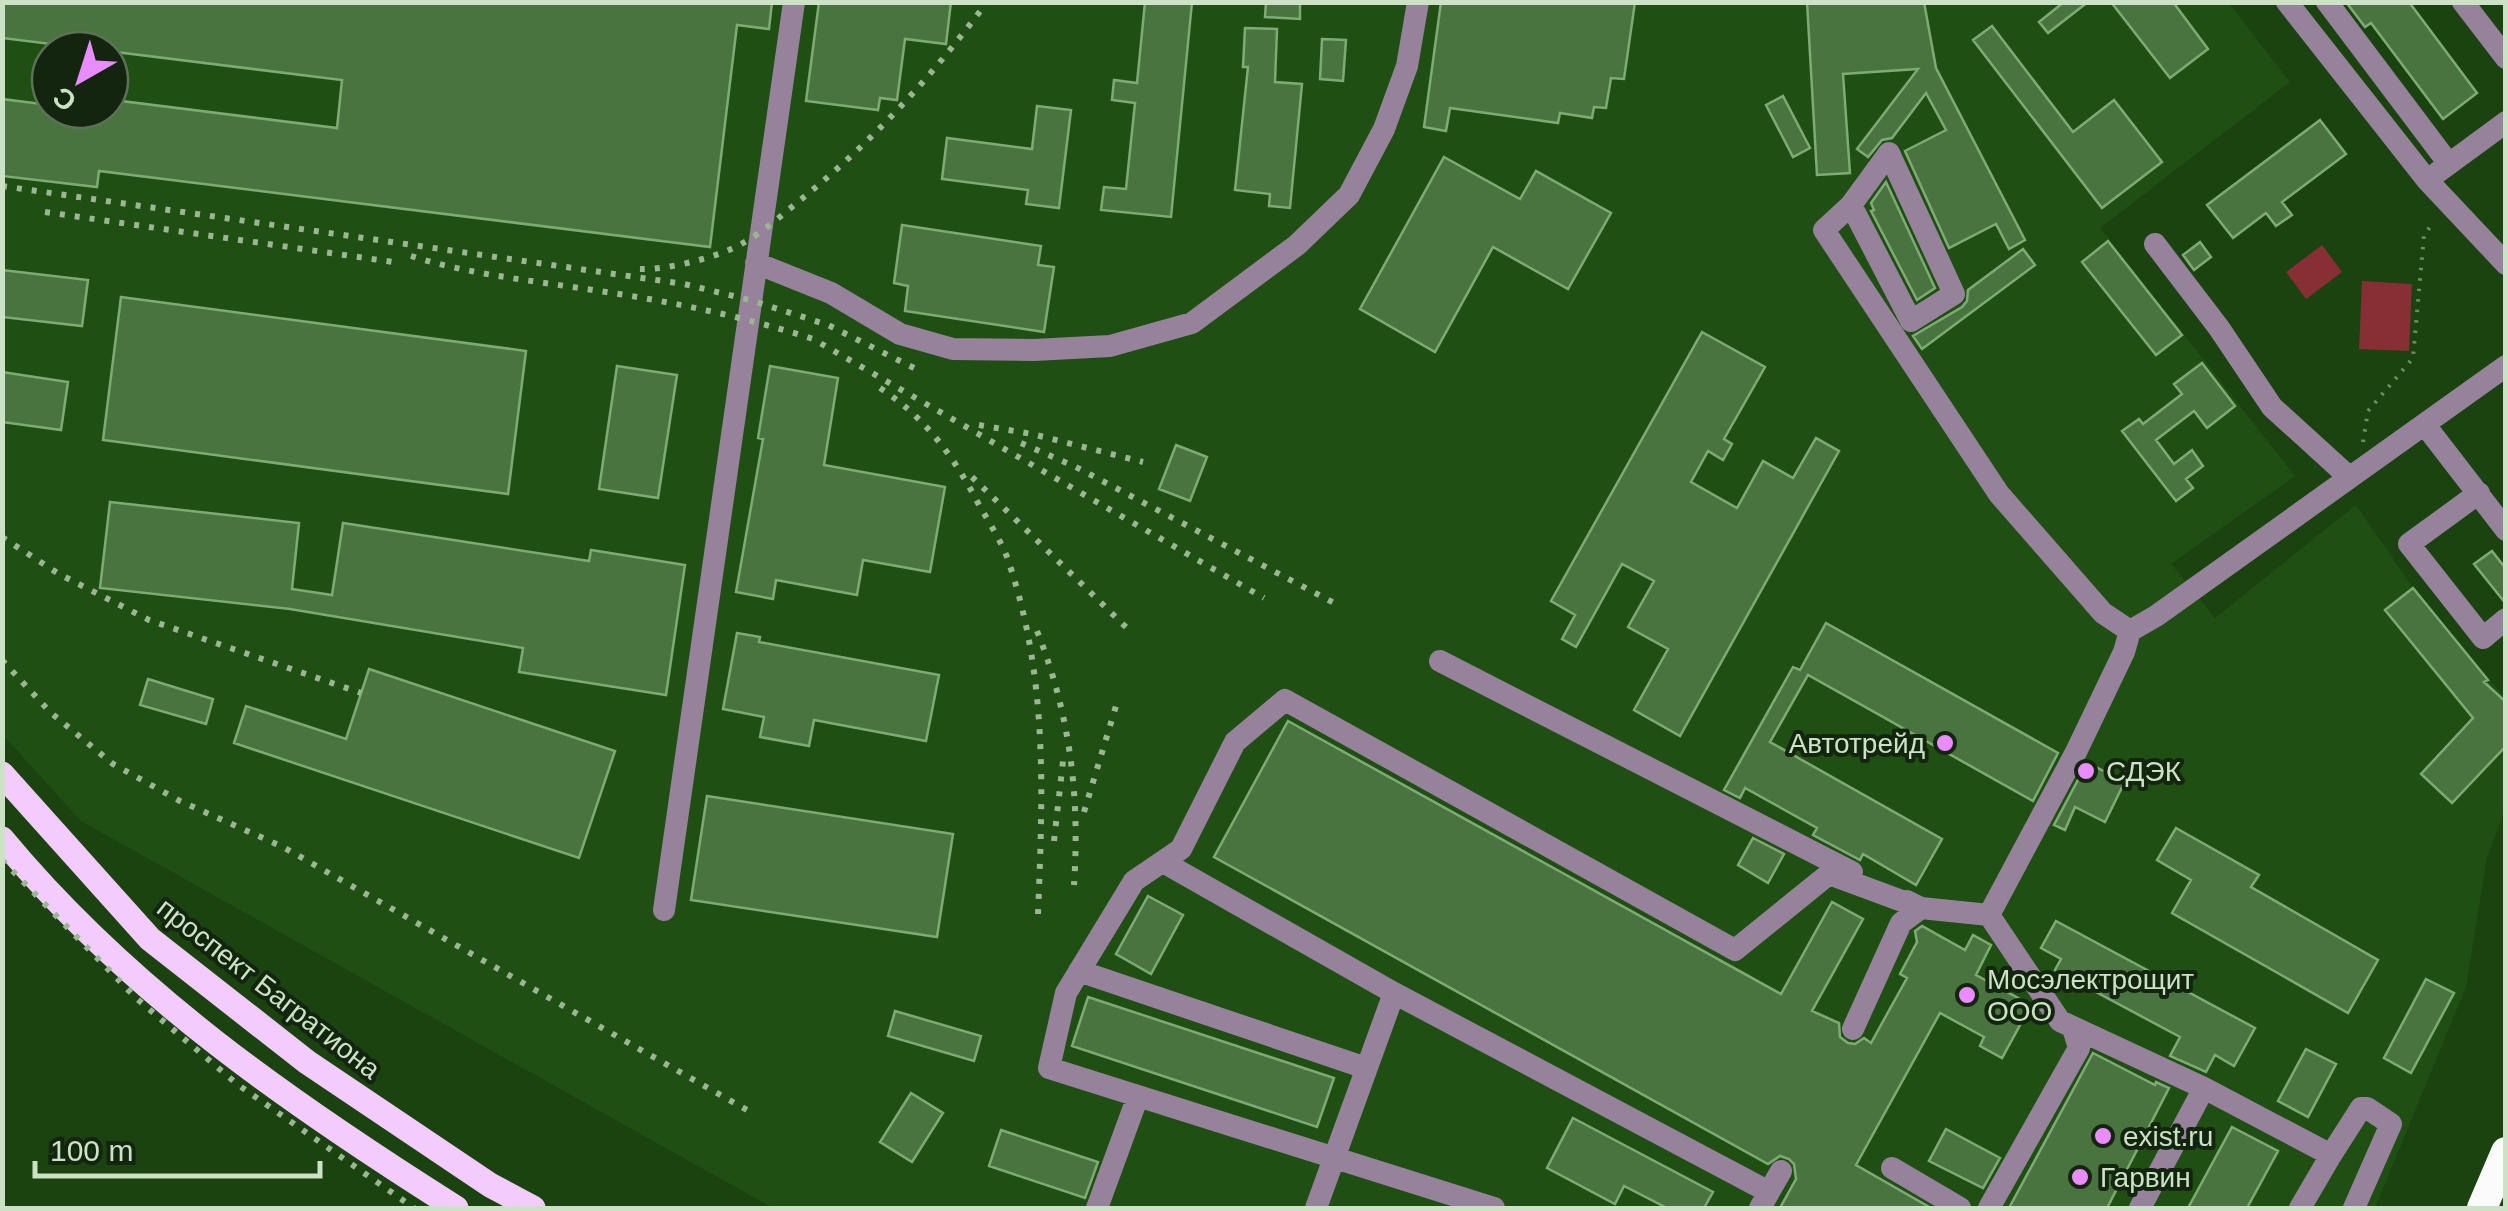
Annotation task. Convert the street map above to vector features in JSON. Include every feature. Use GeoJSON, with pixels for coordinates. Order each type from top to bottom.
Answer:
{"type":"FeatureCollection","features":[{"type":"Feature","properties":{"kind":"highway"},"geometry":{"type":"LineString","coordinates":[[2482,1208],[2506,1152]]}},
{"type":"Feature","properties":{"kind":"main road","name":"проспект Багратиона"},"geometry":{"type":"LineString","coordinates":[[2,774],[150,938],[306,1062],[490,1185],[533,1208]]}},
{"type":"Feature","properties":{"kind":"main road"},"geometry":{"type":"LineString","coordinates":[[2,839],[89,930],[238,1062],[353,1144],[456,1208]]}},
{"type":"Feature","properties":{"kind":"street"},"geometry":{"type":"LineString","coordinates":[[664,910],[794,2]]}},
{"type":"Feature","properties":{"kind":"street"},"geometry":{"type":"LineString","coordinates":[[756,263],[831,292],[900,334],[953,349],[1110,346],[1192,323],[1297,245],[1349,195],[1384,129],[1408,66],[1418,2]]}},
{"type":"Feature","properties":{"kind":"street"},"geometry":{"type":"LineString","coordinates":[[2287,2],[2427,180],[2506,264]]}},
{"type":"Feature","properties":{"kind":"street"},"geometry":{"type":"LineString","coordinates":[[2327,2],[2449,164]]}},
{"type":"Feature","properties":{"kind":"street"},"geometry":{"type":"LineString","coordinates":[[2463,2],[2506,58]]}},
{"type":"Feature","properties":{"kind":"street"},"geometry":{"type":"LineString","coordinates":[[2427,180],[2506,122]]}},
{"type":"Feature","properties":{"kind":"street"},"geometry":{"type":"LineString","coordinates":[[1851,204],[1910,320],[1954,294],[1888,153],[1851,204],[1824,230],[1999,494],[2103,613],[2130,631]]}},
{"type":"Feature","properties":{"kind":"street"},"geometry":{"type":"LineString","coordinates":[[2155,244],[2219,328],[2272,407],[2349,477]]}},
{"type":"Feature","properties":{"kind":"street"},"geometry":{"type":"LineString","coordinates":[[1973,910],[2076,752],[2124,652],[2130,631],[2506,366]]}},
{"type":"Feature","properties":{"kind":"street"},"geometry":{"type":"LineString","coordinates":[[2425,424],[2506,530]]}},
{"type":"Feature","properties":{"kind":"street"},"geometry":{"type":"LineString","coordinates":[[2479,492],[2409,544],[2483,638],[2506,620]]}},
{"type":"Feature","properties":{"kind":"street"},"geometry":{"type":"LineString","coordinates":[[1440,661],[1921,908]]}},
{"type":"Feature","properties":{"kind":"street"},"geometry":{"type":"LineString","coordinates":[[1494,1208],[1048,1068],[1066,993],[1134,881],[1180,850],[1236,742],[1285,700],[1735,950],[1828,874],[1921,908],[1973,910],[2010,932],[2060,1021],[2204,1088],[2330,1154]]}},
{"type":"Feature","properties":{"kind":"street"},"geometry":{"type":"LineString","coordinates":[[1163,862],[1764,1200],[1781,1170]]}},
{"type":"Feature","properties":{"kind":"street"},"geometry":{"type":"LineString","coordinates":[[1853,1029],[1901,924],[1921,908]]}},
{"type":"Feature","properties":{"kind":"street"},"geometry":{"type":"LineString","coordinates":[[1079,972],[1366,1068]]}},
{"type":"Feature","properties":{"kind":"street"},"geometry":{"type":"LineString","coordinates":[[1316,1208],[1394,993]]}},
{"type":"Feature","properties":{"kind":"street"},"geometry":{"type":"LineString","coordinates":[[1989,1208],[2079,1048],[2073,1028]]}},
{"type":"Feature","properties":{"kind":"street"},"geometry":{"type":"LineString","coordinates":[[2140,1208],[2204,1088]]}},
{"type":"Feature","properties":{"kind":"street"},"geometry":{"type":"LineString","coordinates":[[1098,1208],[1138,1096]]}},
{"type":"Feature","properties":{"kind":"street"},"geometry":{"type":"LineString","coordinates":[[2300,1208],[2330,1154],[2361,1108],[2367,1108],[2392,1124],[2354,1208]]}},
{"type":"Feature","properties":{"kind":"street"},"geometry":{"type":"LineString","coordinates":[[1892,1168],[1960,1208]]}},
{"type":"Feature","properties":{"kind":"path"},"geometry":{"type":"LineString","coordinates":[[2361,456],[2368,411],[2413,358],[2424,235],[2430,227]]}},
{"type":"Feature","properties":{"kind":"shaded area"},"geometry":{"type":"Polygon","coordinates":[[[2228,2],[2290,82],[2100,228],[2295,476],[2171,564],[2215,618],[2356,505],[2413,588],[2505,698],[2506,806],[2487,857],[2466,987],[2375,1208],[773,1208],[81,821],[3,735],[3,3],[2228,2]]]}},
{"type":"Feature","properties":{"kind":"shaded area"},"geometry":{"type":"Polygon","coordinates":[[[2322,245],[2342,272],[2306,299],[2286,272],[2322,245]]]}},
{"type":"Feature","properties":{"kind":"shaded area"},"geometry":{"type":"Polygon","coordinates":[[[2362,281],[2412,284],[2409,351],[2359,349],[2362,281]]]}},
{"type":"Feature","properties":{"kind":"building"},"geometry":{"type":"Polygon","coordinates":[[[2,2],[772,2],[769,29],[737,25],[710,247],[99,171],[97,187],[2,176],[2,99],[30,102],[30,130],[130,130],[130,102],[337,128],[342,80],[130,54],[130,30],[30,30],[30,41],[2,38],[2,2]]]}},
{"type":"Feature","properties":{"kind":"building"},"geometry":{"type":"Polygon","coordinates":[[[819,2],[951,2],[946,44],[905,39],[897,100],[880,98],[878,110],[806,101],[819,2]]]}},
{"type":"Feature","properties":{"kind":"building"},"geometry":{"type":"Polygon","coordinates":[[[1145,2],[1192,2],[1171,217],[1101,210],[1104,187],[1126,189],[1135,103],[1112,100],[1114,80],[1137,83],[1145,2]]]}},
{"type":"Feature","properties":{"kind":"building"},"geometry":{"type":"Polygon","coordinates":[[[1266,2],[1300,2],[1300,19],[1265,17],[1266,2]]]}},
{"type":"Feature","properties":{"kind":"building"},"geometry":{"type":"Polygon","coordinates":[[[1441,2],[1635,2],[1624,79],[1611,78],[1606,108],[1594,107],[1592,118],[1560,113],[1558,123],[1450,108],[1446,131],[1424,127],[1441,2]]]}},
{"type":"Feature","properties":{"kind":"building"},"geometry":{"type":"Polygon","coordinates":[[[1807,2],[1924,2],[1936,68],[2025,240],[2009,249],[1996,224],[1949,248],[1905,151],[1946,130],[1926,93],[1892,138],[1882,140],[1868,157],[1857,149],[1918,69],[1843,74],[1850,173],[1817,175],[1807,2]]]}},
{"type":"Feature","properties":{"kind":"building"},"geometry":{"type":"Polygon","coordinates":[[[2064,2],[2088,2],[2048,33],[2039,22],[2064,2]]]}},
{"type":"Feature","properties":{"kind":"building"},"geometry":{"type":"Polygon","coordinates":[[[2111,2],[2173,2],[2208,49],[2170,78],[2111,2]]]}},
{"type":"Feature","properties":{"kind":"building"},"geometry":{"type":"Polygon","coordinates":[[[2346,2],[2409,2],[2477,93],[2443,119],[2371,23],[2365,27],[2346,2]]]}},
{"type":"Feature","properties":{"kind":"building"},"geometry":{"type":"Polygon","coordinates":[[[1992,26],[2073,132],[2114,100],[2162,162],[2102,208],[1973,40],[1992,26]]]}},
{"type":"Feature","properties":{"kind":"building"},"geometry":{"type":"Polygon","coordinates":[[[1245,28],[1277,29],[1275,82],[1302,84],[1290,208],[1269,206],[1270,194],[1235,190],[1248,67],[1243,67],[1245,28]]]}},
{"type":"Feature","properties":{"kind":"building"},"geometry":{"type":"Polygon","coordinates":[[[1322,39],[1346,40],[1343,81],[1320,79],[1322,39]]]}},
{"type":"Feature","properties":{"kind":"building"},"geometry":{"type":"Polygon","coordinates":[[[1783,96],[1810,148],[1793,157],[1766,105],[1783,96]]]}},
{"type":"Feature","properties":{"kind":"building"},"geometry":{"type":"Polygon","coordinates":[[[1037,106],[1071,110],[1059,208],[1026,204],[1028,190],[942,179],[947,138],[1032,149],[1037,106]]]}},
{"type":"Feature","properties":{"kind":"building"},"geometry":{"type":"Polygon","coordinates":[[[2320,120],[2346,154],[2282,202],[2292,215],[2276,226],[2266,213],[2233,238],[2207,205],[2320,120]]]}},
{"type":"Feature","properties":{"kind":"building"},"geometry":{"type":"Polygon","coordinates":[[[1444,157],[1520,199],[1536,171],[1611,213],[1568,289],[1493,247],[1435,352],[1360,309],[1444,157]]]}},
{"type":"Feature","properties":{"kind":"building"},"geometry":{"type":"Polygon","coordinates":[[[1886,182],[1935,288],[1917,300],[1871,211],[1871,203],[1886,182]]]}},
{"type":"Feature","properties":{"kind":"building"},"geometry":{"type":"Polygon","coordinates":[[[902,225],[1041,246],[1038,265],[1054,267],[1044,332],[905,311],[908,286],[894,283],[902,225]]]}},
{"type":"Feature","properties":{"kind":"building"},"geometry":{"type":"Polygon","coordinates":[[[2108,241],[2182,335],[2156,355],[2082,262],[2108,241]]]}},
{"type":"Feature","properties":{"kind":"building"},"geometry":{"type":"Polygon","coordinates":[[[2200,242],[2211,257],[2194,270],[2183,255],[2200,242]]]}},
{"type":"Feature","properties":{"kind":"building"},"geometry":{"type":"Polygon","coordinates":[[[2023,249],[2035,265],[1922,349],[1913,336],[1962,307],[1968,290],[2023,249]]]}},
{"type":"Feature","properties":{"kind":"building"},"geometry":{"type":"Polygon","coordinates":[[[2,270],[88,280],[82,326],[2,317],[2,270]]]}},
{"type":"Feature","properties":{"kind":"building"},"geometry":{"type":"Polygon","coordinates":[[[121,297],[526,351],[508,494],[103,440],[121,297]]]}},
{"type":"Feature","properties":{"kind":"building"},"geometry":{"type":"Polygon","coordinates":[[[1702,332],[1765,367],[1724,439],[1732,444],[1723,460],[1708,451],[1691,482],[1737,508],[1763,461],[1793,478],[1816,438],[1839,451],[1680,736],[1634,710],[1668,649],[1628,627],[1654,581],[1622,564],[1576,647],[1562,639],[1575,615],[1551,601],[1702,332]]]}},
{"type":"Feature","properties":{"kind":"building"},"geometry":{"type":"Polygon","coordinates":[[[2202,363],[2235,406],[2207,428],[2194,411],[2156,440],[2174,464],[2192,450],[2203,466],[2186,479],[2193,488],[2176,501],[2122,431],[2139,419],[2143,424],[2182,394],[2174,384],[2202,363]]]}},
{"type":"Feature","properties":{"kind":"building"},"geometry":{"type":"Polygon","coordinates":[[[617,366],[677,375],[658,498],[599,489],[617,366]]]}},
{"type":"Feature","properties":{"kind":"building"},"geometry":{"type":"Polygon","coordinates":[[[770,366],[838,378],[824,465],[945,487],[930,572],[863,560],[857,595],[776,580],[773,599],[736,592],[763,439],[758,438],[770,366]]]}},
{"type":"Feature","properties":{"kind":"building"},"geometry":{"type":"Polygon","coordinates":[[[2,372],[68,382],[61,430],[2,422],[2,372]]]}},
{"type":"Feature","properties":{"kind":"building"},"geometry":{"type":"Polygon","coordinates":[[[1176,445],[1207,457],[1190,501],[1159,489],[1176,445]]]}},
{"type":"Feature","properties":{"kind":"building"},"geometry":{"type":"Polygon","coordinates":[[[110,502],[299,523],[292,589],[332,595],[343,523],[589,561],[591,550],[685,565],[666,695],[519,672],[523,648],[290,609],[100,588],[110,502]]]}},
{"type":"Feature","properties":{"kind":"building"},"geometry":{"type":"Polygon","coordinates":[[[2492,551],[2506,569],[2506,604],[2474,564],[2492,551]]]}},
{"type":"Feature","properties":{"kind":"building"},"geometry":{"type":"Polygon","coordinates":[[[2413,588],[2488,680],[2484,682],[2506,702],[2506,746],[2452,803],[2421,774],[2473,718],[2385,610],[2413,588]]]}},
{"type":"Feature","properties":{"kind":"building"},"geometry":{"type":"Polygon","coordinates":[[[1826,623],[2058,753],[2033,801],[1808,675],[1770,742],[1942,839],[1916,885],[1863,854],[1860,860],[1813,835],[1817,828],[1745,788],[1740,798],[1724,790],[1793,667],[1800,670],[1826,623]]]}},
{"type":"Feature","properties":{"kind":"building"},"geometry":{"type":"Polygon","coordinates":[[[737,633],[760,637],[759,642],[939,675],[926,741],[814,720],[809,746],[760,737],[764,717],[723,709],[737,633]]]}},
{"type":"Feature","properties":{"kind":"building"},"geometry":{"type":"Polygon","coordinates":[[[369,669],[615,751],[579,858],[234,743],[246,706],[346,739],[369,669]]]}},
{"type":"Feature","properties":{"kind":"building"},"geometry":{"type":"Polygon","coordinates":[[[148,679],[213,699],[206,724],[140,705],[148,679]]]}},
{"type":"Feature","properties":{"kind":"building"},"geometry":{"type":"Polygon","coordinates":[[[1288,721],[1781,994],[1832,902],[1863,919],[1812,1011],[1839,1023],[1840,1037],[1848,1043],[1855,1044],[1864,1038],[1871,1043],[1907,978],[1900,974],[1917,942],[1915,931],[1922,926],[1965,950],[1973,935],[1991,945],[1976,975],[2031,1005],[2002,1058],[1980,1046],[1984,1037],[1940,1013],[1856,1165],[1931,1208],[1780,1208],[1796,1179],[1794,1164],[1789,1159],[1780,1156],[1768,1164],[1214,857],[1288,721]]]}},
{"type":"Feature","properties":{"kind":"building"},"geometry":{"type":"Polygon","coordinates":[[[2087,763],[2125,781],[2105,822],[2075,807],[2065,830],[2054,825],[2087,763]]]}},
{"type":"Feature","properties":{"kind":"building"},"geometry":{"type":"Polygon","coordinates":[[[707,796],[953,834],[937,937],[691,900],[707,796]]]}},
{"type":"Feature","properties":{"kind":"building"},"geometry":{"type":"Polygon","coordinates":[[[2176,828],[2259,875],[2251,887],[2378,960],[2348,1013],[2172,913],[2191,880],[2157,860],[2176,828]]]}},
{"type":"Feature","properties":{"kind":"building"},"geometry":{"type":"Polygon","coordinates":[[[1753,838],[1784,854],[1768,883],[1738,865],[1753,838]]]}},
{"type":"Feature","properties":{"kind":"building"},"geometry":{"type":"Polygon","coordinates":[[[1148,896],[1183,915],[1151,974],[1116,954],[1148,896]]]}},
{"type":"Feature","properties":{"kind":"building"},"geometry":{"type":"Polygon","coordinates":[[[2056,921],[2255,1028],[2234,1066],[2215,1055],[2206,1072],[2170,1056],[2180,1037],[2055,970],[2061,959],[2041,948],[2056,921]]]}},
{"type":"Feature","properties":{"kind":"building"},"geometry":{"type":"Polygon","coordinates":[[[2426,979],[2454,993],[2411,1073],[2384,1058],[2426,979]]]}},
{"type":"Feature","properties":{"kind":"building"},"geometry":{"type":"Polygon","coordinates":[[[1088,997],[1334,1078],[1317,1127],[1072,1046],[1088,997]]]}},
{"type":"Feature","properties":{"kind":"building"},"geometry":{"type":"Polygon","coordinates":[[[895,1011],[981,1036],[974,1061],[888,1036],[895,1011]]]}},
{"type":"Feature","properties":{"kind":"building"},"geometry":{"type":"Polygon","coordinates":[[[2306,1049],[2336,1064],[2308,1117],[2278,1101],[2306,1049]]]}},
{"type":"Feature","properties":{"kind":"building"},"geometry":{"type":"Polygon","coordinates":[[[2093,1053],[2155,1085],[2156,1082],[2169,1088],[2107,1208],[2009,1208],[2093,1053]]]}},
{"type":"Feature","properties":{"kind":"building"},"geometry":{"type":"Polygon","coordinates":[[[911,1093],[943,1113],[912,1162],[880,1142],[911,1093]]]}},
{"type":"Feature","properties":{"kind":"building"},"geometry":{"type":"Polygon","coordinates":[[[1573,1118],[1713,1192],[1704,1208],[1667,1208],[1624,1186],[1615,1204],[1547,1168],[1573,1118]]]}},
{"type":"Feature","properties":{"kind":"building"},"geometry":{"type":"Polygon","coordinates":[[[2232,1127],[2278,1151],[2247,1208],[2188,1208],[2232,1127]]]}},
{"type":"Feature","properties":{"kind":"building"},"geometry":{"type":"Polygon","coordinates":[[[1946,1129],[2000,1158],[1983,1188],[1929,1161],[1946,1129]]]}},
{"type":"Feature","properties":{"kind":"building"},"geometry":{"type":"Polygon","coordinates":[[[1001,1130],[1098,1162],[1085,1198],[989,1166],[1001,1130]]]}},
{"type":"Feature","properties":{"kind":"railway"},"geometry":{"type":"LineString","coordinates":[[640,269],[707,258],[733,248],[767,227],[879,129],[946,55],[987,2]]}},
{"type":"Feature","properties":{"kind":"railway"},"geometry":{"type":"LineString","coordinates":[[2,186],[684,284],[828,325],[916,369]]}},
{"type":"Feature","properties":{"kind":"railway"},"geometry":{"type":"LineString","coordinates":[[45,212],[400,263]]}},
{"type":"Feature","properties":{"kind":"railway"},"geometry":{"type":"LineString","coordinates":[[411,256],[476,272],[701,309],[813,339],[1264,598]]}},
{"type":"Feature","properties":{"kind":"railway"},"geometry":{"type":"LineString","coordinates":[[880,388],[924,425],[959,470],[1004,550],[1020,601],[1030,645],[1040,734],[1038,914]]}},
{"type":"Feature","properties":{"kind":"railway"},"geometry":{"type":"LineString","coordinates":[[979,425],[1143,462]]}},
{"type":"Feature","properties":{"kind":"railway"},"geometry":{"type":"LineString","coordinates":[[1021,443],[1074,466],[1338,605]]}},
{"type":"Feature","properties":{"kind":"railway"},"geometry":{"type":"LineString","coordinates":[[972,477],[1133,634]]}},
{"type":"Feature","properties":{"kind":"railway"},"geometry":{"type":"LineString","coordinates":[[2,537],[59,574],[149,620],[361,693]]}},
{"type":"Feature","properties":{"kind":"railway"},"geometry":{"type":"LineString","coordinates":[[1037,631],[1058,693],[1070,756],[1075,819],[1074,885]]}},
{"type":"Feature","properties":{"kind":"railway"},"geometry":{"type":"LineString","coordinates":[[2,660],[50,712],[113,764],[180,801],[283,847],[754,1114]]}},
{"type":"Feature","properties":{"kind":"railway"},"geometry":{"type":"LineString","coordinates":[[1084,812],[1116,706]]}},
{"type":"Feature","properties":{"kind":"railway"},"geometry":{"type":"LineString","coordinates":[[1054,841],[1063,761]]}},
{"type":"Feature","properties":{"kind":"railway"},"geometry":{"type":"LineString","coordinates":[[2,860],[136,998],[237,1084],[414,1208]]}},
{"type":"Feature","properties":{"kind":"place","name":"Автотрейд"},"geometry":{"type":"Point","coordinates":[1945,743]}},
{"type":"Feature","properties":{"kind":"place","name":"СДЭК"},"geometry":{"type":"Point","coordinates":[2086,771]}},
{"type":"Feature","properties":{"kind":"place","name":"Мосэлектрощит ООО"},"geometry":{"type":"Point","coordinates":[1967,995]}},
{"type":"Feature","properties":{"kind":"place","name":"exist.ru"},"geometry":{"type":"Point","coordinates":[2103,1136]}},
{"type":"Feature","properties":{"kind":"place","name":"Гарвин"},"geometry":{"type":"Point","coordinates":[2080,1177]}}]}
